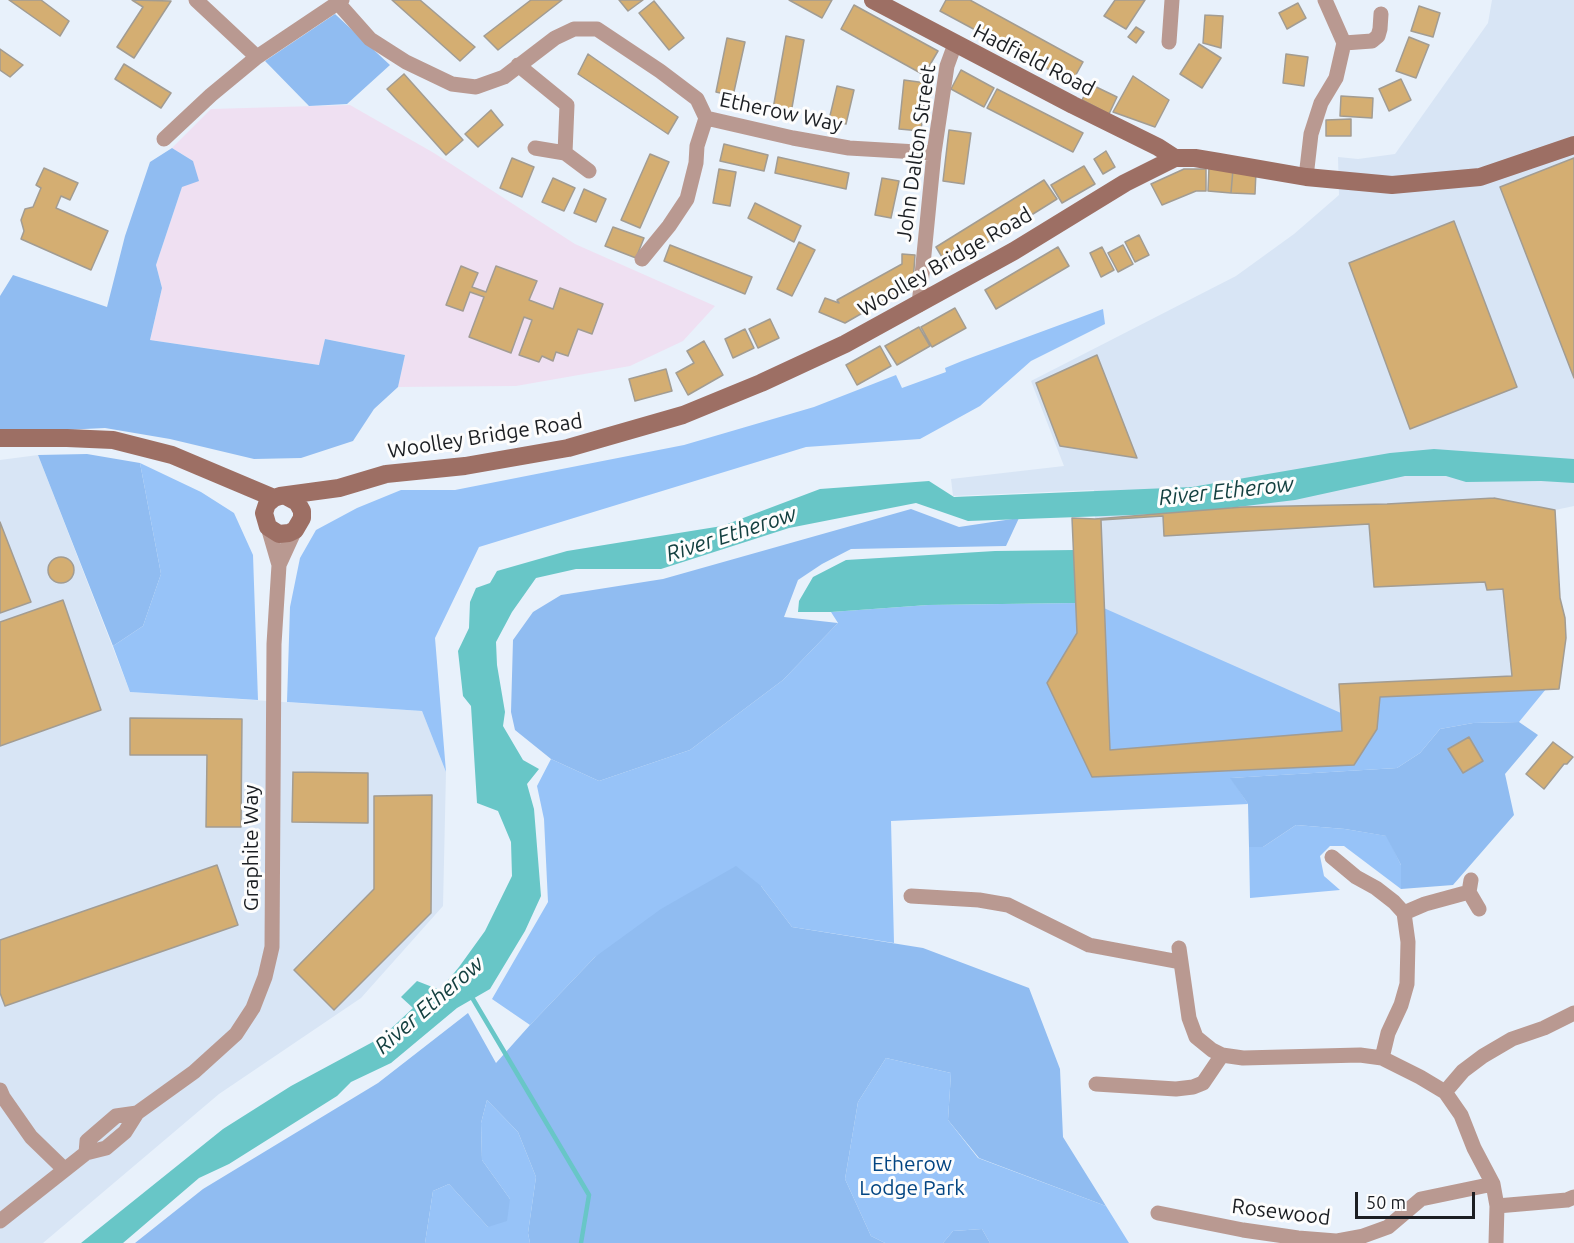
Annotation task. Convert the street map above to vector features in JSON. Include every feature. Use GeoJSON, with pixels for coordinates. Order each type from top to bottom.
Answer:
{"type":"FeatureCollection","features":[{"type":"Feature","properties":{"kind":"street"},"geometry":{"type":"LineString","coordinates":[[196,0],[257,57]]}},
{"type":"Feature","properties":{"kind":"street","name":"Hadfield Road"},"geometry":{"type":"LineString","coordinates":[[873,0],[1158,147],[1175,158]]}},
{"type":"Feature","properties":{"kind":"street"},"geometry":{"type":"LineString","coordinates":[[1169,42],[1172,0]]}},
{"type":"Feature","properties":{"kind":"street"},"geometry":{"type":"LineString","coordinates":[[1306,177],[1311,134],[1321,103],[1336,78],[1344,43],[1325,0]]}},
{"type":"Feature","properties":{"kind":"street"},"geometry":{"type":"LineString","coordinates":[[164,139],[211,95],[257,57],[340,2]]}},
{"type":"Feature","properties":{"kind":"street","name":"Etherow Way"},"geometry":{"type":"LineString","coordinates":[[340,2],[370,39],[406,62],[452,84],[477,87],[504,77],[555,38],[574,28],[597,29],[697,99],[706,118],[849,148],[934,153]]}},
{"type":"Feature","properties":{"kind":"street"},"geometry":{"type":"LineString","coordinates":[[1344,43],[1372,41],[1378,36],[1381,14]]}},
{"type":"Feature","properties":{"kind":"street","name":"John Dalton Street"},"geometry":{"type":"LineString","coordinates":[[918,305],[934,153],[947,66],[955,44]]}},
{"type":"Feature","properties":{"kind":"street"},"geometry":{"type":"LineString","coordinates":[[518,65],[567,105],[565,153]]}},
{"type":"Feature","properties":{"kind":"street"},"geometry":{"type":"LineString","coordinates":[[642,259],[669,226],[689,194],[696,163],[697,146],[706,118]]}},
{"type":"Feature","properties":{"kind":"street"},"geometry":{"type":"LineString","coordinates":[[1175,158],[1211,161],[1306,177],[1392,185],[1480,177],[1574,145]]}},
{"type":"Feature","properties":{"kind":"street"},"geometry":{"type":"LineString","coordinates":[[535,148],[565,153],[589,171]]}},
{"type":"Feature","properties":{"kind":"street","name":"Woolley Bridge Road"},"geometry":{"type":"LineString","coordinates":[[0,438],[113,440],[172,455],[215,475],[280,497],[339,488],[386,474],[465,466],[568,448],[683,415],[845,344],[1014,251],[1125,183],[1175,158]]}},
{"type":"Feature","properties":{"kind":"street","name":"Woolley Bridge Road"},"geometry":{"type":"LineString","coordinates":[[215,475],[266,520]]}},
{"type":"Feature","properties":{"kind":"street","name":"Woolley Bridge Road"},"geometry":{"type":"LineString","coordinates":[[298,524],[339,488]]}},
{"type":"Feature","properties":{"kind":"street"},"geometry":{"type":"LineString","coordinates":[[266,520],[279,534],[289,533],[298,524],[302,511],[297,502],[280,497],[267,504],[266,520],[279,565]]}},
{"type":"Feature","properties":{"kind":"street","name":"Graphite Way"},"geometry":{"type":"LineString","coordinates":[[64,1169],[86,1153],[106,1148],[126,1132],[136,1113],[194,1072],[236,1034],[253,1008],[266,977],[272,947],[274,644],[279,565],[298,524]]}},
{"type":"Feature","properties":{"kind":"street"},"geometry":{"type":"LineString","coordinates":[[1332,857],[1356,878],[1376,888],[1394,902],[1404,914],[1408,942],[1407,984],[1401,1005],[1388,1033],[1382,1058]]}},
{"type":"Feature","properties":{"kind":"street"},"geometry":{"type":"LineString","coordinates":[[1404,914],[1470,886],[1479,909]]}},
{"type":"Feature","properties":{"kind":"street"},"geometry":{"type":"LineString","coordinates":[[911,896],[979,900],[1008,905],[1089,945],[1179,955],[1189,1018],[1196,1037],[1222,1055],[1243,1058],[1360,1055],[1382,1058],[1420,1077],[1445,1092],[1461,1115],[1493,1184],[1497,1206],[1496,1243]]}},
{"type":"Feature","properties":{"kind":"street"},"geometry":{"type":"LineString","coordinates":[[1445,1092],[1463,1071],[1483,1056],[1512,1039],[1572,1015]]}},
{"type":"Feature","properties":{"kind":"street"},"geometry":{"type":"LineString","coordinates":[[1096,1084],[1193,1088],[1203,1083],[1222,1055]]}},
{"type":"Feature","properties":{"kind":"street"},"geometry":{"type":"LineString","coordinates":[[0,1090],[31,1137],[64,1169],[0,1221]]}},
{"type":"Feature","properties":{"kind":"street","name":"Rosewood"},"geometry":{"type":"LineString","coordinates":[[1158,1213],[1243,1230],[1336,1241],[1363,1236],[1388,1227],[1421,1199],[1493,1184]]}},
{"type":"Feature","properties":{"kind":"street"},"geometry":{"type":"LineString","coordinates":[[1497,1206],[1567,1200],[1574,1197]]}},
{"type":"Feature","properties":{"kind":"shaded area"},"geometry":{"type":"Polygon","coordinates":[[[1492,0],[1574,0],[1574,506],[1555,510],[1560,598],[1565,618],[1566,638],[1559,689],[1380,697],[1377,729],[1077,633],[1072,518],[1095,519],[1094,490],[953,496],[951,479],[1064,466],[1031,381],[1236,276],[1294,234],[1339,195],[1338,157],[1358,159],[1395,154],[1488,23],[1492,0]]]}},
{"type":"Feature","properties":{"kind":"shaded area"},"geometry":{"type":"Polygon","coordinates":[[[335,14],[390,65],[347,104],[309,106],[265,61],[335,14]]]}},
{"type":"Feature","properties":{"kind":"shaded area"},"geometry":{"type":"Polygon","coordinates":[[[350,105],[434,153],[575,244],[715,306],[683,341],[630,366],[516,386],[398,387],[405,355],[325,339],[320,365],[150,340],[162,288],[156,265],[193,161],[172,148],[211,109],[350,105]]]}},
{"type":"Feature","properties":{"kind":"shaded area"},"geometry":{"type":"Polygon","coordinates":[[[172,148],[193,161],[199,181],[182,187],[156,265],[162,288],[150,340],[319,365],[325,339],[405,355],[398,387],[374,409],[353,441],[301,458],[254,459],[170,439],[105,428],[0,433],[0,296],[13,275],[107,307],[125,236],[150,162],[172,148]]]}},
{"type":"Feature","properties":{"kind":"shaded area"},"geometry":{"type":"Polygon","coordinates":[[[87,454],[140,463],[161,574],[143,626],[113,646],[38,455],[87,454]]]}},
{"type":"Feature","properties":{"kind":"shaded area"},"geometry":{"type":"Polygon","coordinates":[[[38,455],[130,692],[422,711],[446,772],[443,906],[361,998],[219,1094],[43,1243],[0,1243],[0,460],[38,455]]]}},
{"type":"Feature","properties":{"kind":"shaded area"},"geometry":{"type":"Polygon","coordinates":[[[911,509],[959,527],[1019,518],[1006,546],[851,549],[798,580],[784,617],[838,623],[783,680],[690,750],[599,781],[551,759],[515,730],[511,712],[513,640],[533,612],[561,595],[663,579],[911,509]]]}},
{"type":"Feature","properties":{"kind":"shaded area"},"geometry":{"type":"Polygon","coordinates":[[[1519,722],[1538,735],[1505,774],[1514,815],[1453,885],[1401,889],[1401,865],[1386,836],[1345,829],[1296,825],[1263,847],[1249,847],[1248,804],[1230,778],[1397,768],[1420,753],[1440,729],[1473,723],[1519,722]]]}},
{"type":"Feature","properties":{"kind":"shaded area"},"geometry":{"type":"Polygon","coordinates":[[[736,866],[761,886],[792,927],[923,948],[1029,988],[1060,1069],[1063,1137],[1106,1206],[979,1158],[948,1120],[951,1073],[886,1058],[858,1102],[845,1179],[871,1236],[885,1243],[530,1243],[528,1233],[536,1177],[518,1132],[487,1100],[481,1123],[482,1160],[510,1199],[507,1221],[488,1227],[449,1184],[433,1191],[425,1243],[135,1243],[203,1189],[378,1083],[468,1013],[496,1063],[595,957],[661,909],[736,866]]]}},
{"type":"Feature","properties":{"kind":"shaded area"},"geometry":{"type":"Polygon","coordinates":[[[982,1229],[990,1243],[943,1243],[953,1231],[982,1229]]]}},
{"type":"Feature","properties":{"kind":"green space"},"geometry":{"type":"Polygon","coordinates":[[[1103,309],[1105,324],[1031,361],[980,406],[920,439],[806,447],[479,547],[435,638],[446,772],[422,711],[287,702],[290,607],[300,558],[316,530],[357,508],[401,490],[455,490],[684,445],[814,407],[896,375],[902,388],[946,372],[945,368],[962,361],[1103,309]]]}},
{"type":"Feature","properties":{"kind":"green space"},"geometry":{"type":"Polygon","coordinates":[[[140,463],[201,492],[234,513],[253,555],[258,700],[130,692],[113,646],[143,626],[161,574],[140,463]]]}},
{"type":"Feature","properties":{"kind":"green space"},"geometry":{"type":"Polygon","coordinates":[[[1076,603],[1097,605],[1377,729],[1380,697],[1546,689],[1519,722],[1473,723],[1440,729],[1420,753],[1397,768],[1231,778],[1248,804],[891,821],[894,943],[792,927],[761,886],[595,957],[530,1025],[492,999],[548,902],[544,819],[537,786],[551,759],[599,781],[690,750],[783,680],[838,623],[831,612],[928,605],[1076,603]]]}},
{"type":"Feature","properties":{"kind":"green space"},"geometry":{"type":"Polygon","coordinates":[[[1296,825],[1345,829],[1387,836],[1401,865],[1401,889],[1344,846],[1330,846],[1320,856],[1324,876],[1340,890],[1250,898],[1249,847],[1263,847],[1296,825]]]}},
{"type":"Feature","properties":{"kind":"green space","name":"Etherow Lodge Park"},"geometry":{"type":"Polygon","coordinates":[[[886,1058],[951,1073],[948,1120],[978,1158],[1106,1206],[1129,1243],[990,1243],[982,1229],[953,1231],[943,1243],[885,1243],[871,1236],[845,1179],[858,1102],[886,1058]]]}},
{"type":"Feature","properties":{"kind":"green space"},"geometry":{"type":"Polygon","coordinates":[[[487,1100],[518,1132],[536,1177],[528,1233],[530,1243],[425,1243],[433,1191],[449,1184],[488,1227],[510,1199],[482,1160],[481,1123],[487,1100]]]}},
{"type":"Feature","properties":{"kind":"water","name":"River Etherow"},"geometry":{"type":"Polygon","coordinates":[[[1434,449],[1574,459],[1574,483],[1466,482],[1446,476],[1405,476],[1295,500],[1188,513],[968,521],[916,503],[789,528],[661,569],[576,569],[536,578],[512,612],[496,642],[497,665],[505,712],[503,726],[523,760],[539,769],[527,784],[534,809],[541,896],[525,931],[490,989],[457,1008],[391,1063],[351,1082],[337,1096],[229,1164],[199,1178],[123,1243],[81,1243],[223,1129],[291,1086],[382,1037],[413,1008],[401,997],[417,981],[440,990],[485,931],[512,876],[511,842],[498,811],[477,803],[471,706],[463,696],[458,651],[469,628],[470,602],[476,588],[490,583],[497,571],[567,551],[722,526],[820,489],[929,481],[954,497],[1192,487],[1390,453],[1434,449]]]}},
{"type":"Feature","properties":{"kind":"water"},"geometry":{"type":"Polygon","coordinates":[[[1074,550],[1076,603],[928,605],[798,612],[799,601],[813,577],[846,560],[995,551],[1074,550]]]}},
{"type":"Feature","properties":{"kind":"building"},"geometry":{"type":"Polygon","coordinates":[[[9,0],[41,0],[69,21],[60,36],[9,0]]]}},
{"type":"Feature","properties":{"kind":"building"},"geometry":{"type":"Polygon","coordinates":[[[132,0],[171,1],[134,58],[117,47],[143,7],[132,0]]]}},
{"type":"Feature","properties":{"kind":"building"},"geometry":{"type":"Polygon","coordinates":[[[392,0],[420,0],[475,47],[460,61],[392,0]]]}},
{"type":"Feature","properties":{"kind":"building"},"geometry":{"type":"Polygon","coordinates":[[[531,0],[562,0],[498,50],[484,36],[531,0]]]}},
{"type":"Feature","properties":{"kind":"building"},"geometry":{"type":"Polygon","coordinates":[[[619,0],[643,0],[628,11],[619,0]]]}},
{"type":"Feature","properties":{"kind":"building"},"geometry":{"type":"Polygon","coordinates":[[[789,0],[832,0],[822,18],[789,0]]]}},
{"type":"Feature","properties":{"kind":"building"},"geometry":{"type":"Polygon","coordinates":[[[946,0],[970,0],[1083,62],[1072,82],[940,11],[946,0]]]}},
{"type":"Feature","properties":{"kind":"building"},"geometry":{"type":"Polygon","coordinates":[[[1115,0],[1145,0],[1126,29],[1104,16],[1115,0]]]}},
{"type":"Feature","properties":{"kind":"building"},"geometry":{"type":"Polygon","coordinates":[[[654,1],[684,38],[669,50],[639,13],[654,1]]]}},
{"type":"Feature","properties":{"kind":"building"},"geometry":{"type":"Polygon","coordinates":[[[1298,3],[1306,18],[1287,29],[1279,13],[1298,3]]]}},
{"type":"Feature","properties":{"kind":"building"},"geometry":{"type":"Polygon","coordinates":[[[854,5],[938,51],[924,75],[841,29],[854,5]]]}},
{"type":"Feature","properties":{"kind":"building"},"geometry":{"type":"Polygon","coordinates":[[[1419,6],[1440,13],[1433,37],[1411,31],[1419,6]]]}},
{"type":"Feature","properties":{"kind":"building"},"geometry":{"type":"Polygon","coordinates":[[[1205,15],[1223,16],[1221,48],[1203,43],[1205,15]]]}},
{"type":"Feature","properties":{"kind":"building"},"geometry":{"type":"Polygon","coordinates":[[[1136,27],[1144,32],[1136,43],[1128,37],[1136,27]]]}},
{"type":"Feature","properties":{"kind":"building"},"geometry":{"type":"Polygon","coordinates":[[[786,36],[804,40],[791,113],[773,109],[786,36]]]}},
{"type":"Feature","properties":{"kind":"building"},"geometry":{"type":"Polygon","coordinates":[[[1409,37],[1429,45],[1416,78],[1396,71],[1409,37]]]}},
{"type":"Feature","properties":{"kind":"building"},"geometry":{"type":"Polygon","coordinates":[[[727,38],[745,42],[733,96],[716,92],[727,38]]]}},
{"type":"Feature","properties":{"kind":"building"},"geometry":{"type":"Polygon","coordinates":[[[1199,44],[1221,58],[1202,88],[1180,74],[1199,44]]]}},
{"type":"Feature","properties":{"kind":"building"},"geometry":{"type":"Polygon","coordinates":[[[0,49],[23,65],[10,77],[0,70],[0,49]]]}},
{"type":"Feature","properties":{"kind":"building"},"geometry":{"type":"Polygon","coordinates":[[[588,54],[678,117],[668,134],[578,74],[588,54]]]}},
{"type":"Feature","properties":{"kind":"building"},"geometry":{"type":"Polygon","coordinates":[[[1286,54],[1308,57],[1304,86],[1283,83],[1286,54]]]}},
{"type":"Feature","properties":{"kind":"building"},"geometry":{"type":"Polygon","coordinates":[[[124,64],[171,93],[161,108],[115,79],[124,64]]]}},
{"type":"Feature","properties":{"kind":"building"},"geometry":{"type":"Polygon","coordinates":[[[961,70],[994,88],[984,107],[951,89],[961,70]]]}},
{"type":"Feature","properties":{"kind":"building"},"geometry":{"type":"Polygon","coordinates":[[[404,74],[463,140],[446,155],[387,89],[404,74]]]}},
{"type":"Feature","properties":{"kind":"building"},"geometry":{"type":"Polygon","coordinates":[[[1133,76],[1169,100],[1155,127],[1113,112],[1133,76]]]}},
{"type":"Feature","properties":{"kind":"building"},"geometry":{"type":"Polygon","coordinates":[[[1401,79],[1411,100],[1389,111],[1379,89],[1401,79]]]}},
{"type":"Feature","properties":{"kind":"building"},"geometry":{"type":"Polygon","coordinates":[[[904,80],[926,83],[921,131],[899,129],[904,80]]]}},
{"type":"Feature","properties":{"kind":"building"},"geometry":{"type":"Polygon","coordinates":[[[1090,84],[1117,97],[1109,114],[1082,100],[1090,84]]]}},
{"type":"Feature","properties":{"kind":"building"},"geometry":{"type":"Polygon","coordinates":[[[837,86],[854,90],[846,124],[829,120],[837,86]]]}},
{"type":"Feature","properties":{"kind":"building"},"geometry":{"type":"Polygon","coordinates":[[[997,89],[1083,133],[1073,152],[987,108],[997,89]]]}},
{"type":"Feature","properties":{"kind":"building"},"geometry":{"type":"Polygon","coordinates":[[[1341,96],[1373,98],[1372,118],[1340,116],[1341,96]]]}},
{"type":"Feature","properties":{"kind":"building"},"geometry":{"type":"Polygon","coordinates":[[[491,110],[503,125],[478,147],[465,134],[491,110]]]}},
{"type":"Feature","properties":{"kind":"building"},"geometry":{"type":"Polygon","coordinates":[[[1351,119],[1351,136],[1326,136],[1326,120],[1351,119]]]}},
{"type":"Feature","properties":{"kind":"building"},"geometry":{"type":"Polygon","coordinates":[[[949,130],[971,133],[964,184],[943,181],[949,130]]]}},
{"type":"Feature","properties":{"kind":"building"},"geometry":{"type":"Polygon","coordinates":[[[724,144],[768,155],[764,171],[720,161],[724,144]]]}},
{"type":"Feature","properties":{"kind":"building"},"geometry":{"type":"Polygon","coordinates":[[[1106,151],[1115,167],[1103,174],[1094,159],[1106,151]]]}},
{"type":"Feature","properties":{"kind":"building"},"geometry":{"type":"Polygon","coordinates":[[[650,154],[669,162],[640,228],[621,220],[650,154]]]}},
{"type":"Feature","properties":{"kind":"building"},"geometry":{"type":"Polygon","coordinates":[[[778,157],[849,173],[846,189],[775,173],[778,157]]]}},
{"type":"Feature","properties":{"kind":"building"},"geometry":{"type":"Polygon","coordinates":[[[512,158],[534,167],[522,197],[500,188],[512,158]]]}},
{"type":"Feature","properties":{"kind":"building"},"geometry":{"type":"Polygon","coordinates":[[[1574,158],[1574,378],[1500,187],[1574,158]]]}},
{"type":"Feature","properties":{"kind":"building"},"geometry":{"type":"Polygon","coordinates":[[[1084,166],[1095,184],[1062,203],[1051,185],[1084,166]]]}},
{"type":"Feature","properties":{"kind":"building"},"geometry":{"type":"Polygon","coordinates":[[[1209,167],[1233,169],[1231,193],[1208,191],[1209,167]]]}},
{"type":"Feature","properties":{"kind":"building"},"geometry":{"type":"Polygon","coordinates":[[[44,168],[78,183],[70,200],[61,196],[56,208],[108,231],[91,270],[21,239],[24,231],[21,220],[25,209],[33,207],[41,188],[36,185],[44,168]]]}},
{"type":"Feature","properties":{"kind":"building"},"geometry":{"type":"Polygon","coordinates":[[[719,169],[736,172],[730,206],[713,203],[719,169]]]}},
{"type":"Feature","properties":{"kind":"building"},"geometry":{"type":"Polygon","coordinates":[[[1184,169],[1206,169],[1206,191],[1196,191],[1162,205],[1151,184],[1184,169]]]}},
{"type":"Feature","properties":{"kind":"building"},"geometry":{"type":"Polygon","coordinates":[[[1233,169],[1256,171],[1255,194],[1231,193],[1233,169]]]}},
{"type":"Feature","properties":{"kind":"building"},"geometry":{"type":"Polygon","coordinates":[[[553,178],[575,188],[564,211],[542,202],[553,178]]]}},
{"type":"Feature","properties":{"kind":"building"},"geometry":{"type":"Polygon","coordinates":[[[882,178],[899,181],[891,218],[875,215],[882,178]]]}},
{"type":"Feature","properties":{"kind":"building"},"geometry":{"type":"Polygon","coordinates":[[[1044,180],[1057,199],[948,267],[936,247],[1044,180]]]}},
{"type":"Feature","properties":{"kind":"building"},"geometry":{"type":"Polygon","coordinates":[[[584,189],[606,199],[596,222],[574,213],[584,189]]]}},
{"type":"Feature","properties":{"kind":"building"},"geometry":{"type":"Polygon","coordinates":[[[755,203],[801,226],[794,242],[748,218],[755,203]]]}},
{"type":"Feature","properties":{"kind":"building"},"geometry":{"type":"Polygon","coordinates":[[[1454,221],[1517,387],[1410,429],[1349,263],[1454,221]]]}},
{"type":"Feature","properties":{"kind":"building"},"geometry":{"type":"Polygon","coordinates":[[[613,227],[644,238],[636,258],[605,246],[613,227]]]}},
{"type":"Feature","properties":{"kind":"building"},"geometry":{"type":"Polygon","coordinates":[[[1139,235],[1149,255],[1135,262],[1125,242],[1139,235]]]}},
{"type":"Feature","properties":{"kind":"building"},"geometry":{"type":"Polygon","coordinates":[[[799,242],[815,250],[792,296],[777,289],[799,242]]]}},
{"type":"Feature","properties":{"kind":"building"},"geometry":{"type":"Polygon","coordinates":[[[670,245],[752,277],[745,294],[664,261],[670,245]]]}},
{"type":"Feature","properties":{"kind":"building"},"geometry":{"type":"Polygon","coordinates":[[[1123,245],[1133,264],[1118,272],[1108,253],[1123,245]]]}},
{"type":"Feature","properties":{"kind":"building"},"geometry":{"type":"Polygon","coordinates":[[[1058,247],[1069,266],[996,309],[985,290],[1058,247]]]}},
{"type":"Feature","properties":{"kind":"building"},"geometry":{"type":"Polygon","coordinates":[[[1102,247],[1114,270],[1101,277],[1090,253],[1102,247]]]}},
{"type":"Feature","properties":{"kind":"building"},"geometry":{"type":"Polygon","coordinates":[[[902,254],[915,255],[913,284],[845,323],[819,312],[825,298],[839,303],[837,300],[902,264],[902,254]]]}},
{"type":"Feature","properties":{"kind":"building"},"geometry":{"type":"Polygon","coordinates":[[[461,266],[478,273],[472,287],[486,292],[496,266],[537,281],[529,300],[553,309],[560,288],[603,304],[592,334],[578,329],[568,356],[556,352],[553,361],[542,356],[539,362],[519,355],[532,320],[524,317],[511,353],[469,337],[484,297],[470,292],[463,311],[446,305],[461,266]]]}},
{"type":"Feature","properties":{"kind":"building"},"geometry":{"type":"Polygon","coordinates":[[[955,308],[966,328],[932,347],[921,327],[955,308]]]}},
{"type":"Feature","properties":{"kind":"building"},"geometry":{"type":"Polygon","coordinates":[[[770,319],[779,338],[758,348],[749,329],[770,319]]]}},
{"type":"Feature","properties":{"kind":"building"},"geometry":{"type":"Polygon","coordinates":[[[919,327],[930,346],[897,365],[885,346],[919,327]]]}},
{"type":"Feature","properties":{"kind":"building"},"geometry":{"type":"Polygon","coordinates":[[[745,329],[754,348],[733,358],[725,339],[745,329]]]}},
{"type":"Feature","properties":{"kind":"building"},"geometry":{"type":"Polygon","coordinates":[[[704,341],[723,375],[688,395],[676,373],[694,363],[687,351],[704,341]]]}},
{"type":"Feature","properties":{"kind":"building"},"geometry":{"type":"Polygon","coordinates":[[[880,346],[891,366],[857,385],[846,365],[880,346]]]}},
{"type":"Feature","properties":{"kind":"building"},"geometry":{"type":"Polygon","coordinates":[[[1097,355],[1137,458],[1060,446],[1036,383],[1097,355]]]}},
{"type":"Feature","properties":{"kind":"building"},"geometry":{"type":"Polygon","coordinates":[[[666,369],[672,391],[635,401],[629,379],[666,369]]]}},
{"type":"Feature","properties":{"kind":"building"},"geometry":{"type":"Polygon","coordinates":[[[1494,498],[1555,510],[1560,598],[1565,618],[1566,638],[1559,689],[1380,697],[1377,729],[1354,765],[1092,777],[1047,683],[1077,633],[1072,518],[1095,519],[1243,507],[1387,504],[1494,498]]]}},
{"type":"Feature","properties":{"kind":"building"},"geometry":{"type":"Polygon","coordinates":[[[1163,516],[1164,536],[1369,524],[1374,587],[1485,582],[1487,590],[1503,589],[1512,676],[1339,684],[1342,731],[1110,750],[1101,520],[1163,516]]]}},
{"type":"Feature","properties":{"kind":"building"},"geometry":{"type":"Polygon","coordinates":[[[0,522],[31,602],[0,613],[0,522]]]}},
{"type":"Feature","properties":{"kind":"building"},"geometry":{"type":"Polygon","coordinates":[[[61,557],[70,561],[74,570],[70,579],[61,583],[52,579],[48,570],[52,561],[61,557]]]}},
{"type":"Feature","properties":{"kind":"building"},"geometry":{"type":"Polygon","coordinates":[[[63,600],[101,710],[0,746],[0,622],[63,600]]]}},
{"type":"Feature","properties":{"kind":"building"},"geometry":{"type":"Polygon","coordinates":[[[130,718],[242,719],[241,827],[206,827],[207,755],[130,755],[130,718]]]}},
{"type":"Feature","properties":{"kind":"building"},"geometry":{"type":"Polygon","coordinates":[[[1469,737],[1483,761],[1463,773],[1448,749],[1469,737]]]}},
{"type":"Feature","properties":{"kind":"building"},"geometry":{"type":"Polygon","coordinates":[[[1553,742],[1573,757],[1567,764],[1564,764],[1544,789],[1526,774],[1553,742]]]}},
{"type":"Feature","properties":{"kind":"building"},"geometry":{"type":"Polygon","coordinates":[[[293,772],[368,773],[368,823],[292,822],[293,772]]]}},
{"type":"Feature","properties":{"kind":"building"},"geometry":{"type":"Polygon","coordinates":[[[432,795],[431,913],[334,1010],[294,970],[374,889],[374,796],[432,795]]]}},
{"type":"Feature","properties":{"kind":"building"},"geometry":{"type":"Polygon","coordinates":[[[217,865],[238,925],[5,1006],[0,993],[0,940],[217,865]]]}},
{"type":"Feature","properties":{"kind":"waterway","name":"River Etherow"},"geometry":{"type":"LineString","coordinates":[[470,994],[589,1195],[581,1243]]}}]}
